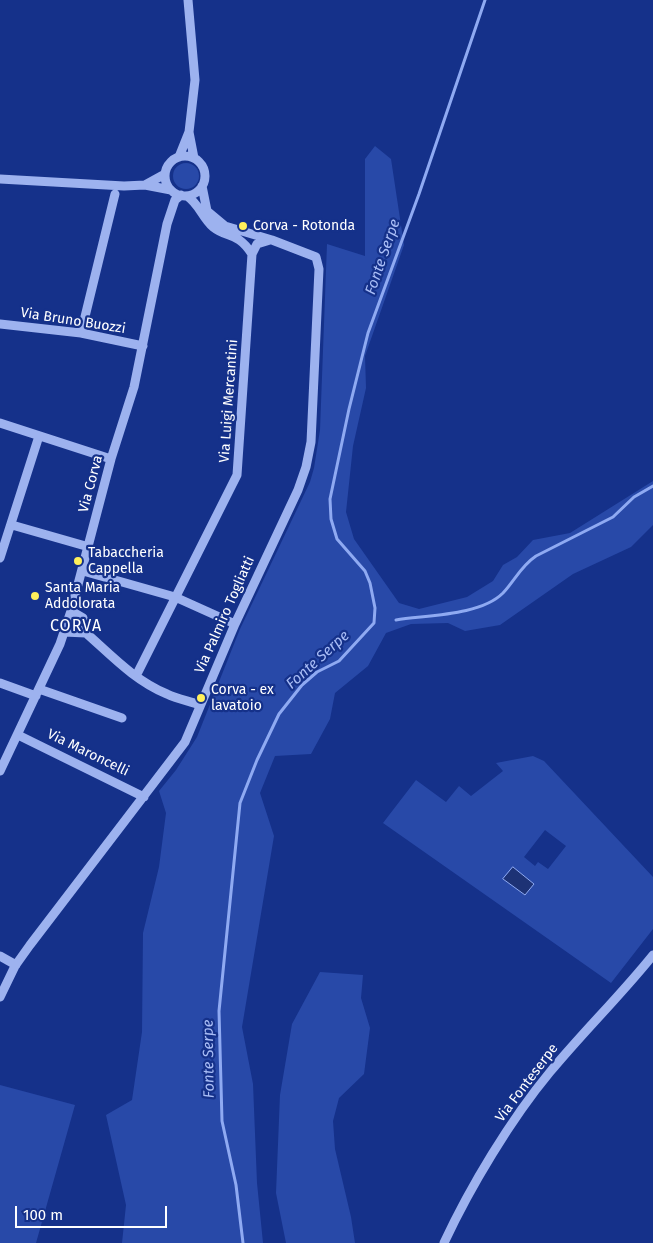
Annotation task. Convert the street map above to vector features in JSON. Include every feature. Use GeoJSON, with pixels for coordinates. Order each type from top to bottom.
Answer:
{"type":"FeatureCollection","features":[{"type":"Feature","properties":{"kind":"street"},"geometry":{"type":"LineString","coordinates":[[145,185],[165,174],[170,164],[179,157],[189,132],[195,80],[188,0]]}},
{"type":"Feature","properties":{"kind":"street"},"geometry":{"type":"LineString","coordinates":[[184,196],[199,190],[205,180],[203,167],[194,158],[189,132]]}},
{"type":"Feature","properties":{"kind":"street"},"geometry":{"type":"LineString","coordinates":[[179,157],[194,158]]}},
{"type":"Feature","properties":{"kind":"street"},"geometry":{"type":"LineString","coordinates":[[165,174],[171,190]]}},
{"type":"Feature","properties":{"kind":"street"},"geometry":{"type":"LineString","coordinates":[[0,179],[124,186],[145,185],[171,190],[196,202],[214,228],[234,235],[243,241],[252,254]]}},
{"type":"Feature","properties":{"kind":"street"},"geometry":{"type":"LineString","coordinates":[[202,186],[207,211],[216,220],[239,232],[272,240]]}},
{"type":"Feature","properties":{"kind":"street"},"geometry":{"type":"LineString","coordinates":[[81,333],[115,194]]}},
{"type":"Feature","properties":{"kind":"street","name":"Via Corva"},"geometry":{"type":"LineString","coordinates":[[0,771],[38,692],[71,611],[111,460],[134,386],[168,224],[175,200],[184,196]]}},
{"type":"Feature","properties":{"kind":"street"},"geometry":{"type":"LineString","coordinates":[[252,254],[253,249],[260,241],[272,240]]}},
{"type":"Feature","properties":{"kind":"street","name":"Via Palmiro Togliatti"},"geometry":{"type":"LineString","coordinates":[[0,997],[16,965],[185,742],[235,624],[298,490],[306,467],[311,442],[319,269],[316,257],[272,240]]}},
{"type":"Feature","properties":{"kind":"street","name":"Via Luigi Mercantini"},"geometry":{"type":"LineString","coordinates":[[136,676],[174,597],[237,475],[252,254]]}},
{"type":"Feature","properties":{"kind":"street","name":"Via Bruno Buozzi"},"geometry":{"type":"LineString","coordinates":[[0,324],[81,333],[142,346]]}},
{"type":"Feature","properties":{"kind":"street"},"geometry":{"type":"LineString","coordinates":[[0,423],[111,460]]}},
{"type":"Feature","properties":{"kind":"street"},"geometry":{"type":"LineString","coordinates":[[0,558],[39,436]]}},
{"type":"Feature","properties":{"kind":"street"},"geometry":{"type":"LineString","coordinates":[[12,524],[89,547]]}},
{"type":"Feature","properties":{"kind":"street"},"geometry":{"type":"LineString","coordinates":[[83,571],[174,597],[235,624]]}},
{"type":"Feature","properties":{"kind":"street"},"geometry":{"type":"LineString","coordinates":[[71,611],[83,618],[86,634]]}},
{"type":"Feature","properties":{"kind":"street"},"geometry":{"type":"LineString","coordinates":[[64,632],[86,634],[136,676],[168,695],[200,705]]}},
{"type":"Feature","properties":{"kind":"street"},"geometry":{"type":"LineString","coordinates":[[0,683],[38,692],[122,718]]}},
{"type":"Feature","properties":{"kind":"street","name":"Via Maroncelli"},"geometry":{"type":"LineString","coordinates":[[18,735],[144,797]]}},
{"type":"Feature","properties":{"kind":"street","name":"Via Fonteserpe"},"geometry":{"type":"LineString","coordinates":[[444,1243],[514,1120],[550,1072],[626,990],[653,955]]}},
{"type":"Feature","properties":{"kind":"street"},"geometry":{"type":"LineString","coordinates":[[0,956],[16,965]]}},
{"type":"Feature","properties":{"kind":"shaded area"},"geometry":{"type":"Polygon","coordinates":[[[375,146],[391,159],[404,245],[365,356],[366,388],[353,446],[346,512],[354,539],[399,603],[419,609],[467,597],[493,581],[503,565],[517,557],[533,540],[570,533],[653,481],[653,525],[631,547],[573,574],[500,625],[465,631],[448,623],[411,624],[386,633],[368,666],[335,693],[330,719],[311,754],[275,756],[260,793],[274,836],[242,1027],[253,1084],[257,1183],[263,1243],[122,1243],[126,1205],[106,1115],[132,1100],[142,1032],[143,933],[159,867],[166,813],[159,791],[176,770],[197,737],[240,629],[310,482],[320,430],[327,244],[365,256],[365,159],[375,146]]]}},
{"type":"Feature","properties":{"kind":"shaded area"},"geometry":{"type":"Polygon","coordinates":[[[186,163],[195,167],[199,176],[195,185],[186,189],[177,185],[173,176],[177,167],[186,163]]]}},
{"type":"Feature","properties":{"kind":"shaded area"},"geometry":{"type":"Polygon","coordinates":[[[533,756],[544,761],[653,877],[653,929],[611,983],[383,823],[416,780],[446,802],[459,786],[471,796],[503,771],[496,763],[533,756]],[[545,830],[524,857],[535,866],[538,862],[548,869],[566,846],[545,830]]]}},
{"type":"Feature","properties":{"kind":"shaded area"},"geometry":{"type":"Polygon","coordinates":[[[513,867],[534,884],[525,895],[503,879],[513,867]]]}},
{"type":"Feature","properties":{"kind":"shaded area"},"geometry":{"type":"Polygon","coordinates":[[[320,972],[363,975],[361,998],[370,1028],[364,1074],[339,1098],[333,1121],[335,1149],[355,1243],[286,1243],[276,1193],[280,1095],[292,1024],[320,972]]]}},
{"type":"Feature","properties":{"kind":"shaded area"},"geometry":{"type":"Polygon","coordinates":[[[0,1085],[75,1105],[36,1243],[0,1243],[0,1085]]]}},
{"type":"Feature","properties":{"kind":"waterway","name":"Fonte Serpe"},"geometry":{"type":"LineString","coordinates":[[243,1243],[236,1185],[222,1121],[219,1011],[240,803],[257,760],[279,714],[302,685],[317,672],[339,661],[374,623],[375,608],[370,583],[365,571],[337,539],[331,519],[330,499],[349,409],[368,333],[419,194],[485,0]]}},
{"type":"Feature","properties":{"kind":"waterway","name":"Fonte Serpe"},"geometry":{"type":"LineString","coordinates":[[396,620],[452,613],[493,601],[503,593],[522,569],[536,556],[613,517],[634,497],[653,486]]}},
{"type":"Feature","properties":{"kind":"place","name":"Corva - Rotonda"},"geometry":{"type":"Point","coordinates":[243,226]}},
{"type":"Feature","properties":{"kind":"place","name":"Tabaccheria Cappella"},"geometry":{"type":"Point","coordinates":[78,561]}},
{"type":"Feature","properties":{"kind":"place","name":"Santa Maria Addolorata"},"geometry":{"type":"Point","coordinates":[35,596]}},
{"type":"Feature","properties":{"kind":"place","name":"Corva - ex lavatoio"},"geometry":{"type":"Point","coordinates":[201,698]}},
{"type":"Feature","properties":{"kind":"district","name":"CORVA"},"geometry":{"type":"Point","coordinates":[76,627]}}]}
